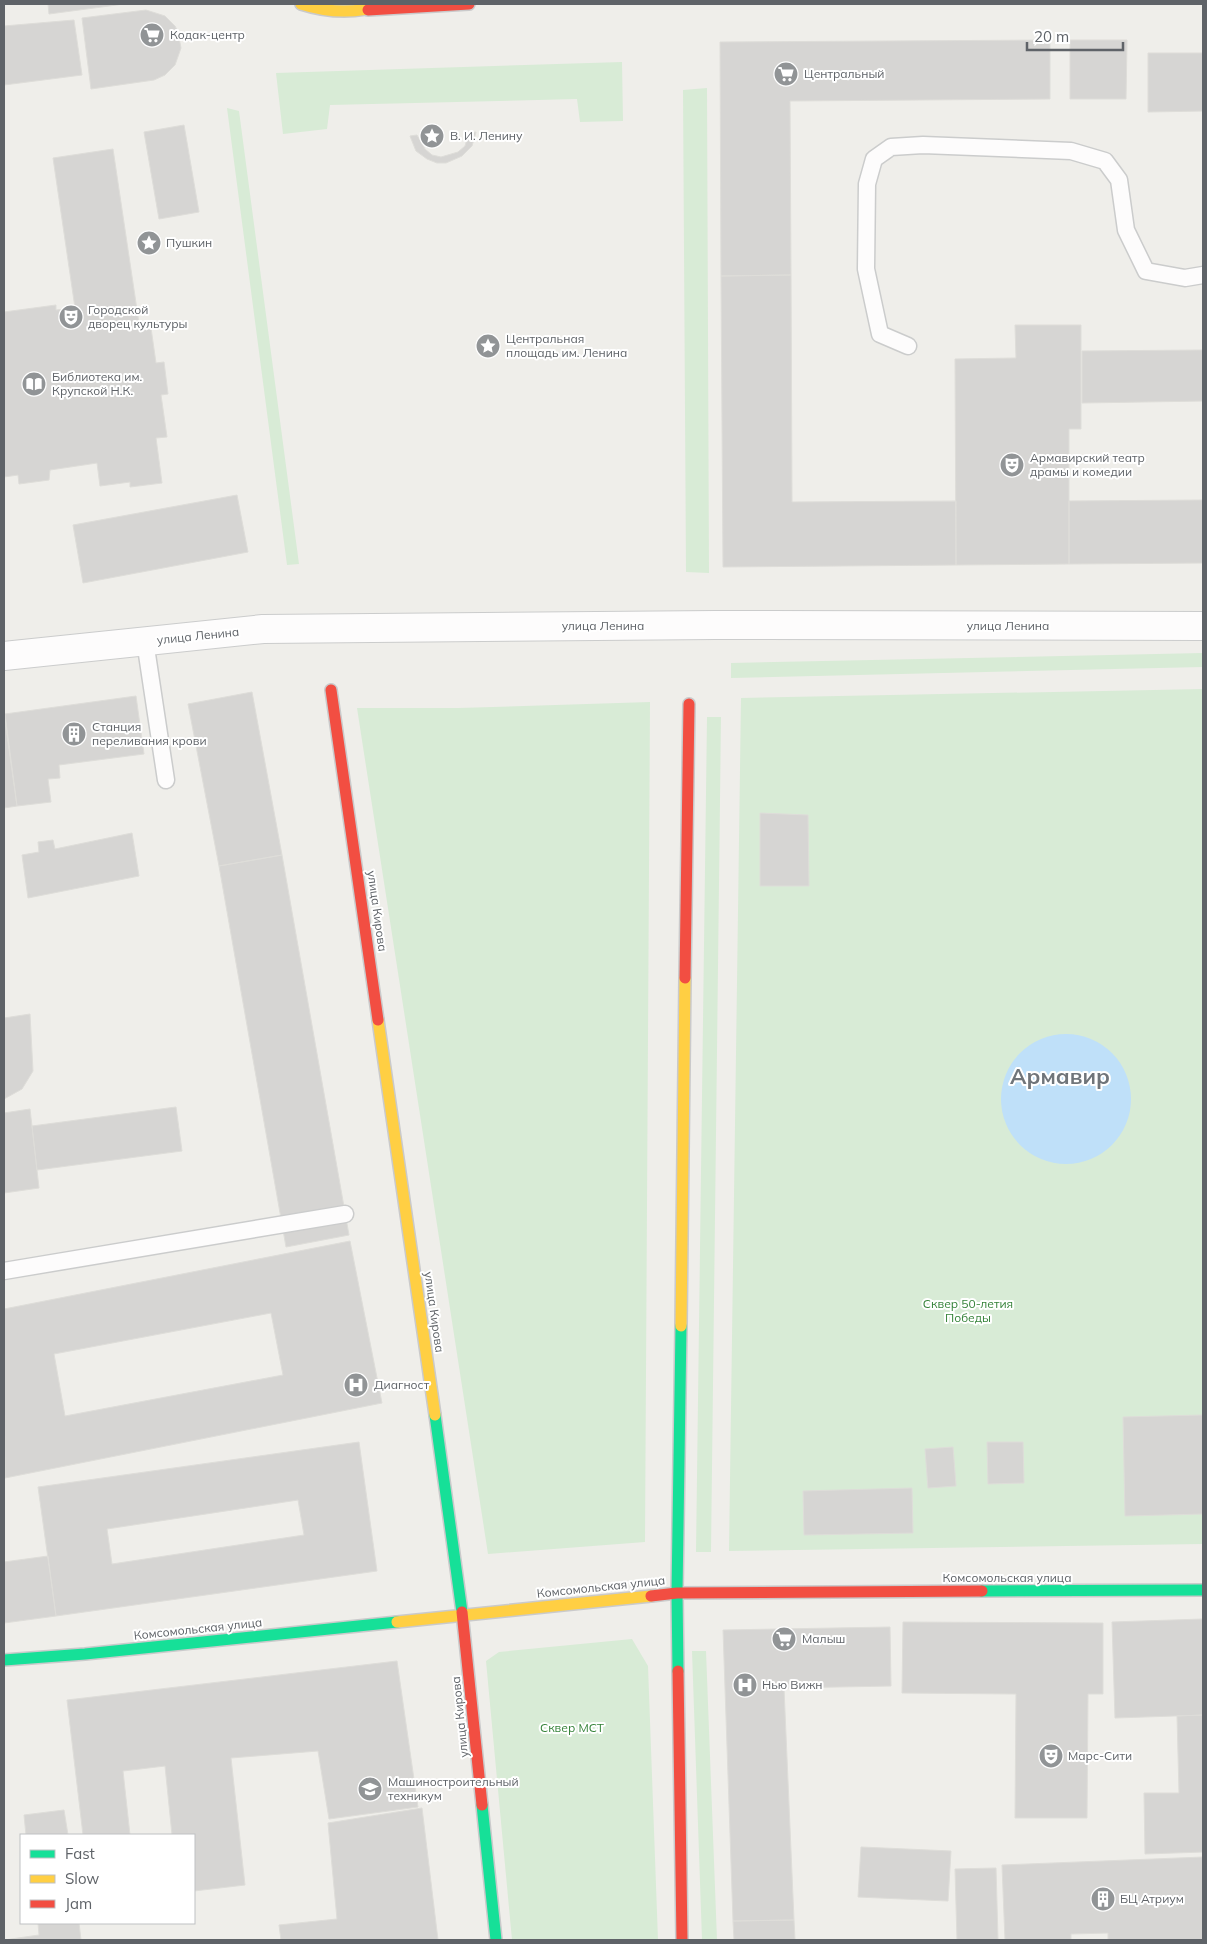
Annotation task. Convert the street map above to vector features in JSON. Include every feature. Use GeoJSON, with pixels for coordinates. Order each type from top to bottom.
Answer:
{"type":"FeatureCollection","features":[{"type":"Feature","properties":{"kind":"street"},"geometry":{"type":"LineString","coordinates":[[301,4],[328,11],[469,4]]}},
{"type":"Feature","properties":{"kind":"street"},"geometry":{"type":"LineString","coordinates":[[368,10],[385,4]]}},
{"type":"Feature","properties":{"kind":"street","name":"улица Ленина"},"geometry":{"type":"LineString","coordinates":[[4,656],[263,629],[764,625],[1203,626]]}},
{"type":"Feature","properties":{"kind":"street","name":"улица Кирова"},"geometry":{"type":"LineString","coordinates":[[331,690],[462,1616],[496,1940]]}},
{"type":"Feature","properties":{"kind":"street"},"geometry":{"type":"LineString","coordinates":[[682,1940],[677,1593],[688,704]]}},
{"type":"Feature","properties":{"kind":"street","name":"Комсомольская улица"},"geometry":{"type":"LineString","coordinates":[[4,1660],[85,1654],[677,1593],[1203,1590]]}},
{"type":"Feature","properties":{"kind":"lane"},"geometry":{"type":"LineString","coordinates":[[908,346],[880,334],[866,269],[867,184],[874,159],[891,147],[923,145],[1071,151],[1105,161],[1119,180],[1126,230],[1146,271],[1185,278],[1203,275]]}},
{"type":"Feature","properties":{"kind":"lane"},"geometry":{"type":"LineString","coordinates":[[145,642],[166,780]]}},
{"type":"Feature","properties":{"kind":"lane"},"geometry":{"type":"LineString","coordinates":[[4,1271],[345,1214]]}},
{"type":"Feature","properties":{"kind":"green space"},"geometry":{"type":"Polygon","coordinates":[[[622,62],[623,121],[580,122],[577,99],[330,105],[327,129],[283,134],[276,73],[622,62]]]}},
{"type":"Feature","properties":{"kind":"green space"},"geometry":{"type":"Polygon","coordinates":[[[707,88],[709,573],[686,572],[683,90],[707,88]]]}},
{"type":"Feature","properties":{"kind":"green space"},"geometry":{"type":"Polygon","coordinates":[[[227,108],[239,111],[299,564],[287,565],[227,108]]]}},
{"type":"Feature","properties":{"kind":"green space"},"geometry":{"type":"Polygon","coordinates":[[[1203,653],[1203,667],[731,678],[731,663],[1203,653]]]}},
{"type":"Feature","properties":{"kind":"green space","name":"Сквер 50-летия Победы"},"geometry":{"type":"Polygon","coordinates":[[[1203,689],[1203,1544],[729,1551],[741,698],[1203,689]]]}},
{"type":"Feature","properties":{"kind":"green space"},"geometry":{"type":"Polygon","coordinates":[[[650,702],[645,1542],[488,1554],[357,708],[458,708],[650,702]]]}},
{"type":"Feature","properties":{"kind":"green space"},"geometry":{"type":"Polygon","coordinates":[[[707,717],[721,717],[711,1552],[696,1552],[707,717]]]}},
{"type":"Feature","properties":{"kind":"green space","name":"Сквер МСТ"},"geometry":{"type":"Polygon","coordinates":[[[632,1639],[648,1666],[658,1940],[512,1940],[486,1661],[499,1652],[632,1639]]]}},
{"type":"Feature","properties":{"kind":"green space"},"geometry":{"type":"Polygon","coordinates":[[[692,1651],[706,1651],[717,1940],[702,1940],[692,1651]]]}},
{"type":"Feature","properties":{"kind":"water"},"geometry":{"type":"Polygon","coordinates":[[[1066,1034],[1079,1035],[1091,1039],[1112,1053],[1126,1074],[1130,1086],[1130,1112],[1126,1124],[1112,1145],[1091,1159],[1079,1163],[1066,1164],[1053,1163],[1041,1159],[1020,1145],[1006,1124],[1002,1112],[1001,1099],[1002,1086],[1006,1074],[1020,1053],[1041,1039],[1053,1035],[1066,1034]]]}},
{"type":"Feature","properties":{"kind":"building"},"geometry":{"type":"Polygon","coordinates":[[[48,4],[124,4],[49,14],[48,4]]]}},
{"type":"Feature","properties":{"kind":"building"},"geometry":{"type":"Polygon","coordinates":[[[146,10],[165,16],[175,26],[181,48],[175,65],[165,75],[154,80],[91,89],[82,18],[146,10]]]}},
{"type":"Feature","properties":{"kind":"building"},"geometry":{"type":"Polygon","coordinates":[[[74,20],[82,75],[4,85],[4,26],[74,20]]]}},
{"type":"Feature","properties":{"kind":"building"},"geometry":{"type":"Polygon","coordinates":[[[1050,40],[1050,99],[790,101],[791,275],[721,276],[720,42],[1050,40]]]}},
{"type":"Feature","properties":{"kind":"building"},"geometry":{"type":"Polygon","coordinates":[[[1070,40],[1127,40],[1126,99],[1070,99],[1070,40]]]}},
{"type":"Feature","properties":{"kind":"building"},"geometry":{"type":"Polygon","coordinates":[[[1148,53],[1203,53],[1203,111],[1148,112],[1148,53]]]}},
{"type":"Feature","properties":{"kind":"building"},"geometry":{"type":"Polygon","coordinates":[[[184,125],[199,212],[159,219],[144,132],[184,125]]]}},
{"type":"Feature","properties":{"kind":"building"},"geometry":{"type":"Polygon","coordinates":[[[476,132],[472,146],[462,156],[446,163],[437,163],[427,159],[416,151],[410,136],[417,135],[425,149],[432,155],[441,157],[458,152],[465,146],[469,133],[476,132]]]}},
{"type":"Feature","properties":{"kind":"building","name":"Городской дворец культуры"},"geometry":{"type":"Polygon","coordinates":[[[113,149],[139,323],[150,321],[156,363],[164,362],[168,394],[161,395],[167,437],[156,438],[162,483],[130,487],[130,482],[100,486],[97,463],[50,470],[49,480],[19,484],[18,475],[4,477],[4,312],[56,305],[56,310],[75,308],[53,158],[113,149]]]}},
{"type":"Feature","properties":{"kind":"building"},"geometry":{"type":"Polygon","coordinates":[[[791,275],[792,502],[956,501],[956,565],[723,567],[721,276],[791,275]]]}},
{"type":"Feature","properties":{"kind":"building","name":"Армавирский театр драмы и комедии"},"geometry":{"type":"Polygon","coordinates":[[[1015,325],[1081,325],[1081,429],[1069,429],[1069,564],[956,565],[955,359],[1016,358],[1015,325]]]}},
{"type":"Feature","properties":{"kind":"building"},"geometry":{"type":"Polygon","coordinates":[[[1203,350],[1203,401],[1082,403],[1082,351],[1203,350]]]}},
{"type":"Feature","properties":{"kind":"building"},"geometry":{"type":"Polygon","coordinates":[[[237,495],[248,552],[83,583],[73,525],[237,495]]]}},
{"type":"Feature","properties":{"kind":"building"},"geometry":{"type":"Polygon","coordinates":[[[1203,500],[1203,563],[1069,564],[1069,501],[1203,500]]]}},
{"type":"Feature","properties":{"kind":"building"},"geometry":{"type":"Polygon","coordinates":[[[252,692],[282,855],[219,866],[188,704],[252,692]]]}},
{"type":"Feature","properties":{"kind":"building","name":"Cтанция переливания крови"},"geometry":{"type":"Polygon","coordinates":[[[136,696],[144,754],[59,765],[60,778],[48,779],[51,802],[17,806],[5,714],[136,696]]]}},
{"type":"Feature","properties":{"kind":"building"},"geometry":{"type":"Polygon","coordinates":[[[4,714],[17,806],[4,808],[4,714]]]}},
{"type":"Feature","properties":{"kind":"building"},"geometry":{"type":"Polygon","coordinates":[[[760,813],[808,815],[809,886],[760,886],[760,813]]]}},
{"type":"Feature","properties":{"kind":"building"},"geometry":{"type":"Polygon","coordinates":[[[132,833],[139,876],[28,898],[22,855],[39,852],[38,842],[53,840],[55,849],[132,833]]]}},
{"type":"Feature","properties":{"kind":"building"},"geometry":{"type":"Polygon","coordinates":[[[282,855],[349,1235],[286,1247],[219,866],[282,855]]]}},
{"type":"Feature","properties":{"kind":"building"},"geometry":{"type":"Polygon","coordinates":[[[30,1014],[33,1071],[22,1089],[4,1099],[4,1018],[30,1014]]]}},
{"type":"Feature","properties":{"kind":"building"},"geometry":{"type":"Polygon","coordinates":[[[176,1107],[182,1151],[37,1170],[32,1126],[176,1107]]]}},
{"type":"Feature","properties":{"kind":"building"},"geometry":{"type":"Polygon","coordinates":[[[30,1109],[39,1188],[4,1193],[4,1113],[30,1109]]]}},
{"type":"Feature","properties":{"kind":"building"},"geometry":{"type":"Polygon","coordinates":[[[350,1241],[382,1403],[5,1478],[4,1309],[350,1241]],[[271,1313],[54,1354],[65,1416],[283,1375],[271,1313]]]}},
{"type":"Feature","properties":{"kind":"building"},"geometry":{"type":"Polygon","coordinates":[[[1203,1415],[1203,1514],[1125,1516],[1123,1417],[1203,1415]]]}},
{"type":"Feature","properties":{"kind":"building"},"geometry":{"type":"Polygon","coordinates":[[[359,1442],[377,1571],[56,1616],[38,1487],[359,1442]],[[298,1500],[107,1529],[112,1564],[304,1535],[298,1500]]]}},
{"type":"Feature","properties":{"kind":"building"},"geometry":{"type":"Polygon","coordinates":[[[987,1442],[1023,1442],[1024,1483],[988,1484],[987,1442]]]}},
{"type":"Feature","properties":{"kind":"building"},"geometry":{"type":"Polygon","coordinates":[[[953,1447],[956,1486],[928,1488],[925,1449],[953,1447]]]}},
{"type":"Feature","properties":{"kind":"building"},"geometry":{"type":"Polygon","coordinates":[[[912,1488],[913,1533],[804,1535],[803,1491],[912,1488]]]}},
{"type":"Feature","properties":{"kind":"building"},"geometry":{"type":"Polygon","coordinates":[[[48,1556],[56,1616],[4,1623],[4,1562],[48,1556]]]}},
{"type":"Feature","properties":{"kind":"building"},"geometry":{"type":"Polygon","coordinates":[[[1203,1619],[1203,1715],[1115,1718],[1112,1622],[1203,1619]]]}},
{"type":"Feature","properties":{"kind":"building","name":"Марс-Сити"},"geometry":{"type":"Polygon","coordinates":[[[903,1622],[1103,1623],[1103,1694],[1088,1694],[1087,1818],[1015,1818],[1016,1694],[902,1693],[903,1622]]]}},
{"type":"Feature","properties":{"kind":"building"},"geometry":{"type":"Polygon","coordinates":[[[890,1627],[891,1686],[784,1688],[794,1920],[733,1921],[723,1630],[890,1627]]]}},
{"type":"Feature","properties":{"kind":"building","name":"Машиностроительный техникум"},"geometry":{"type":"Polygon","coordinates":[[[397,1661],[418,1807],[329,1819],[318,1751],[231,1758],[245,1885],[195,1891],[195,1834],[172,1834],[165,1766],[123,1771],[130,1834],[83,1834],[67,1700],[397,1661]]]}},
{"type":"Feature","properties":{"kind":"building"},"geometry":{"type":"Polygon","coordinates":[[[1203,1715],[1203,1852],[1145,1854],[1144,1793],[1179,1793],[1177,1716],[1203,1715]]]}},
{"type":"Feature","properties":{"kind":"building"},"geometry":{"type":"Polygon","coordinates":[[[422,1808],[438,1940],[281,1940],[279,1925],[337,1919],[328,1823],[422,1808]]]}},
{"type":"Feature","properties":{"kind":"building"},"geometry":{"type":"Polygon","coordinates":[[[64,1810],[68,1834],[26,1834],[24,1815],[64,1810]]]}},
{"type":"Feature","properties":{"kind":"building"},"geometry":{"type":"Polygon","coordinates":[[[861,1847],[951,1851],[948,1901],[858,1897],[861,1847]]]}},
{"type":"Feature","properties":{"kind":"building","name":"БЦ Атриум"},"geometry":{"type":"Polygon","coordinates":[[[1203,1857],[1203,1940],[1108,1940],[1108,1933],[1071,1934],[1071,1940],[1005,1940],[1002,1865],[1203,1857]]]}},
{"type":"Feature","properties":{"kind":"building"},"geometry":{"type":"Polygon","coordinates":[[[996,1868],[998,1940],[957,1940],[955,1869],[996,1868]]]}},
{"type":"Feature","properties":{"kind":"building"},"geometry":{"type":"Polygon","coordinates":[[[794,1920],[795,1940],[734,1940],[733,1921],[794,1920]]]}},
{"type":"Feature","properties":{"kind":"building"},"geometry":{"type":"Polygon","coordinates":[[[38,1924],[79,1924],[81,1940],[4,1940],[39,1935],[38,1924]]]}},
{"type":"Feature","properties":{"kind":"traffic: fast"},"geometry":{"type":"LineString","coordinates":[[678,1671],[677,1593],[681,1326]]}},
{"type":"Feature","properties":{"kind":"traffic: fast"},"geometry":{"type":"LineString","coordinates":[[435,1415],[462,1612]]}},
{"type":"Feature","properties":{"kind":"traffic: fast"},"geometry":{"type":"LineString","coordinates":[[982,1591],[1203,1590]]}},
{"type":"Feature","properties":{"kind":"traffic: fast"},"geometry":{"type":"LineString","coordinates":[[4,1660],[85,1654],[397,1622]]}},
{"type":"Feature","properties":{"kind":"traffic: fast"},"geometry":{"type":"LineString","coordinates":[[482,1805],[496,1940]]}},
{"type":"Feature","properties":{"kind":"traffic: slow"},"geometry":{"type":"LineString","coordinates":[[301,4],[332,11],[354,11],[385,4]]}},
{"type":"Feature","properties":{"kind":"traffic: slow"},"geometry":{"type":"LineString","coordinates":[[681,1326],[685,978]]}},
{"type":"Feature","properties":{"kind":"traffic: slow"},"geometry":{"type":"LineString","coordinates":[[378,1020],[435,1415]]}},
{"type":"Feature","properties":{"kind":"traffic: slow"},"geometry":{"type":"LineString","coordinates":[[397,1622],[651,1596]]}},
{"type":"Feature","properties":{"kind":"traffic: jam"},"geometry":{"type":"LineString","coordinates":[[368,10],[469,4]]}},
{"type":"Feature","properties":{"kind":"traffic: jam"},"geometry":{"type":"LineString","coordinates":[[331,690],[378,1020]]}},
{"type":"Feature","properties":{"kind":"traffic: jam"},"geometry":{"type":"LineString","coordinates":[[685,978],[689,704]]}},
{"type":"Feature","properties":{"kind":"traffic: jam"},"geometry":{"type":"LineString","coordinates":[[651,1596],[677,1593],[982,1591]]}},
{"type":"Feature","properties":{"kind":"traffic: jam"},"geometry":{"type":"LineString","coordinates":[[462,1612],[482,1805]]}},
{"type":"Feature","properties":{"kind":"traffic: jam"},"geometry":{"type":"LineString","coordinates":[[678,1671],[682,1940]]}},
{"type":"Feature","properties":{"kind":"place","name":"Кодак-центр"},"geometry":{"type":"Point","coordinates":[152,35]}},
{"type":"Feature","properties":{"kind":"place","name":"Центральный"},"geometry":{"type":"Point","coordinates":[786,74]}},
{"type":"Feature","properties":{"kind":"place","name":"В. И. Ленину"},"geometry":{"type":"Point","coordinates":[432,136]}},
{"type":"Feature","properties":{"kind":"place","name":"Пушкин"},"geometry":{"type":"Point","coordinates":[149,243]}},
{"type":"Feature","properties":{"kind":"place","name":"Городской дворец культуры"},"geometry":{"type":"Point","coordinates":[71,317]}},
{"type":"Feature","properties":{"kind":"place","name":"Центральная площадь им. Ленина"},"geometry":{"type":"Point","coordinates":[488,346]}},
{"type":"Feature","properties":{"kind":"place","name":"Библиотека им. Крупской Н.К."},"geometry":{"type":"Point","coordinates":[34,384]}},
{"type":"Feature","properties":{"kind":"place","name":"Армавирский театр драмы и комедии"},"geometry":{"type":"Point","coordinates":[1012,465]}},
{"type":"Feature","properties":{"kind":"place","name":"Cтанция переливания крови"},"geometry":{"type":"Point","coordinates":[74,734]}},
{"type":"Feature","properties":{"kind":"place","name":"Диагност"},"geometry":{"type":"Point","coordinates":[356,1385]}},
{"type":"Feature","properties":{"kind":"place","name":"Малыш"},"geometry":{"type":"Point","coordinates":[784,1639]}},
{"type":"Feature","properties":{"kind":"place","name":"Нью Вижн"},"geometry":{"type":"Point","coordinates":[745,1685]}},
{"type":"Feature","properties":{"kind":"place","name":"Марс-Сити"},"geometry":{"type":"Point","coordinates":[1051,1756]}},
{"type":"Feature","properties":{"kind":"place","name":"Машиностроительный техникум"},"geometry":{"type":"Point","coordinates":[370,1789]}},
{"type":"Feature","properties":{"kind":"place","name":"БЦ Атриум"},"geometry":{"type":"Point","coordinates":[1103,1899]}},
{"type":"Feature","properties":{"kind":"district","name":"Армавир"},"geometry":{"type":"Point","coordinates":[1060,1076]}}]}
